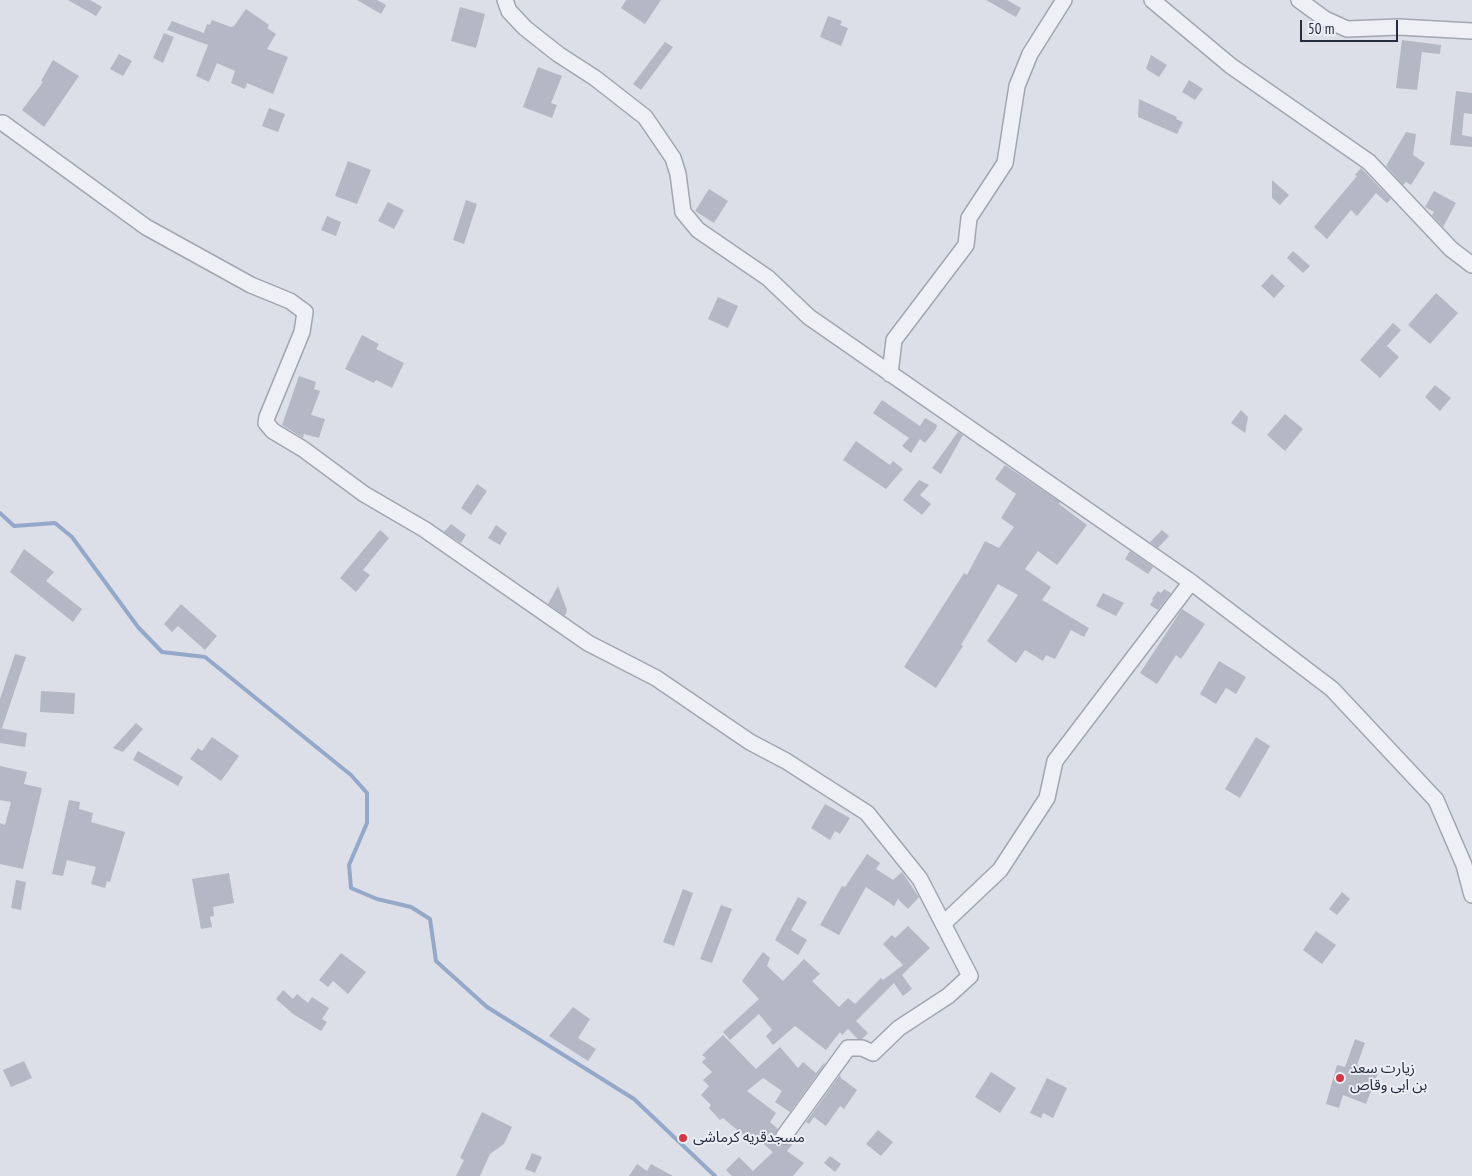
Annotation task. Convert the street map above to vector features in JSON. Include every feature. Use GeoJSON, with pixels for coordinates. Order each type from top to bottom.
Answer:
{"type":"FeatureCollection","features":[{"type":"Feature","properties":{"kind":"street"},"geometry":{"type":"LineString","coordinates":[[505,0],[509,11],[525,28],[558,54],[595,78],[645,117],[673,158],[678,174],[683,212],[698,230],[768,278],[809,317],[1191,582],[1332,689],[1418,778],[1436,800],[1464,865],[1472,895]]}},
{"type":"Feature","properties":{"kind":"street"},"geometry":{"type":"LineString","coordinates":[[890,374],[894,340],[966,245],[969,218],[1005,163],[1017,86],[1030,54],[1064,0]]}},
{"type":"Feature","properties":{"kind":"street"},"geometry":{"type":"LineString","coordinates":[[1152,0],[1231,66],[1369,162],[1451,249],[1472,265]]}},
{"type":"Feature","properties":{"kind":"street"},"geometry":{"type":"LineString","coordinates":[[1299,0],[1325,19],[1347,29],[1398,27],[1472,31]]}},
{"type":"Feature","properties":{"kind":"street"},"geometry":{"type":"LineString","coordinates":[[3,123],[146,227],[251,285],[290,301],[305,312],[302,332],[266,417],[266,423],[273,431],[303,448],[364,494],[424,529],[588,643],[656,678],[750,742],[786,761],[867,813],[920,879],[970,976],[948,996],[899,1028],[874,1053],[862,1048],[848,1048],[784,1136]]}},
{"type":"Feature","properties":{"kind":"street"},"geometry":{"type":"LineString","coordinates":[[943,924],[1000,870],[1047,798],[1055,761],[1191,582]]}},
{"type":"Feature","properties":{"kind":"building"},"geometry":{"type":"Polygon","coordinates":[[[68,0],[90,0],[102,7],[96,16],[68,0]]]}},
{"type":"Feature","properties":{"kind":"building"},"geometry":{"type":"Polygon","coordinates":[[[357,0],[377,0],[386,5],[381,14],[357,0]]]}},
{"type":"Feature","properties":{"kind":"building"},"geometry":{"type":"Polygon","coordinates":[[[626,0],[661,0],[645,24],[621,8],[626,0]]]}},
{"type":"Feature","properties":{"kind":"building"},"geometry":{"type":"Polygon","coordinates":[[[986,0],[1007,0],[1021,8],[1016,17],[986,0]]]}},
{"type":"Feature","properties":{"kind":"building"},"geometry":{"type":"Polygon","coordinates":[[[460,7],[485,14],[476,48],[451,41],[460,7]]]}},
{"type":"Feature","properties":{"kind":"building"},"geometry":{"type":"Polygon","coordinates":[[[246,9],[269,25],[267,28],[276,34],[267,49],[288,57],[273,94],[247,83],[245,89],[231,83],[235,71],[217,63],[209,82],[196,76],[208,45],[167,30],[172,21],[204,33],[207,24],[210,25],[212,20],[231,27],[234,26],[246,9]]]}},
{"type":"Feature","properties":{"kind":"building"},"geometry":{"type":"Polygon","coordinates":[[[828,16],[842,21],[840,25],[848,28],[841,46],[820,37],[828,16]]]}},
{"type":"Feature","properties":{"kind":"building"},"geometry":{"type":"Polygon","coordinates":[[[164,33],[174,37],[163,63],[153,58],[164,33]]]}},
{"type":"Feature","properties":{"kind":"building"},"geometry":{"type":"Polygon","coordinates":[[[1402,40],[1441,45],[1440,54],[1422,52],[1417,90],[1396,88],[1402,40]]]}},
{"type":"Feature","properties":{"kind":"building"},"geometry":{"type":"Polygon","coordinates":[[[665,42],[673,47],[641,90],[633,84],[665,42]]]}},
{"type":"Feature","properties":{"kind":"building"},"geometry":{"type":"Polygon","coordinates":[[[119,54],[132,61],[123,76],[110,69],[119,54]]]}},
{"type":"Feature","properties":{"kind":"building"},"geometry":{"type":"Polygon","coordinates":[[[1151,55],[1167,65],[1159,77],[1146,69],[1151,55]]]}},
{"type":"Feature","properties":{"kind":"building"},"geometry":{"type":"Polygon","coordinates":[[[53,60],[79,76],[44,127],[22,110],[43,82],[41,81],[53,60]]]}},
{"type":"Feature","properties":{"kind":"building"},"geometry":{"type":"Polygon","coordinates":[[[538,67],[562,76],[551,103],[557,105],[552,118],[523,107],[538,67]]]}},
{"type":"Feature","properties":{"kind":"building"},"geometry":{"type":"Polygon","coordinates":[[[1189,80],[1203,89],[1195,100],[1182,92],[1189,80]]]}},
{"type":"Feature","properties":{"kind":"building"},"geometry":{"type":"Polygon","coordinates":[[[1456,91],[1472,93],[1472,114],[1464,113],[1462,135],[1472,137],[1472,147],[1450,145],[1456,91]]]}},
{"type":"Feature","properties":{"kind":"building"},"geometry":{"type":"Polygon","coordinates":[[[1139,99],[1177,117],[1176,119],[1183,122],[1177,134],[1138,117],[1139,99]]]}},
{"type":"Feature","properties":{"kind":"building"},"geometry":{"type":"Polygon","coordinates":[[[269,108],[285,114],[278,132],[262,126],[269,108]]]}},
{"type":"Feature","properties":{"kind":"building"},"geometry":{"type":"Polygon","coordinates":[[[1406,132],[1416,134],[1413,155],[1425,163],[1411,185],[1406,182],[1403,185],[1386,166],[1406,132]]]}},
{"type":"Feature","properties":{"kind":"building"},"geometry":{"type":"Polygon","coordinates":[[[348,161],[371,170],[357,204],[335,196],[348,161]]]}},
{"type":"Feature","properties":{"kind":"building"},"geometry":{"type":"Polygon","coordinates":[[[1361,168],[1391,199],[1387,203],[1376,193],[1357,216],[1351,210],[1327,239],[1314,227],[1357,176],[1355,175],[1361,168]]]}},
{"type":"Feature","properties":{"kind":"building"},"geometry":{"type":"Polygon","coordinates":[[[1272,180],[1289,195],[1280,205],[1272,198],[1272,180]]]}},
{"type":"Feature","properties":{"kind":"building"},"geometry":{"type":"Polygon","coordinates":[[[709,189],[728,201],[714,223],[695,211],[709,189]]]}},
{"type":"Feature","properties":{"kind":"building"},"geometry":{"type":"Polygon","coordinates":[[[1434,191],[1456,203],[1443,227],[1432,215],[1434,212],[1425,207],[1434,191]]]}},
{"type":"Feature","properties":{"kind":"building"},"geometry":{"type":"Polygon","coordinates":[[[466,200],[477,204],[464,244],[453,240],[466,200]]]}},
{"type":"Feature","properties":{"kind":"building"},"geometry":{"type":"Polygon","coordinates":[[[388,202],[404,210],[394,229],[378,221],[388,202]]]}},
{"type":"Feature","properties":{"kind":"building"},"geometry":{"type":"Polygon","coordinates":[[[327,216],[341,222],[336,236],[321,230],[327,216]]]}},
{"type":"Feature","properties":{"kind":"building"},"geometry":{"type":"Polygon","coordinates":[[[1293,251],[1310,266],[1303,273],[1287,258],[1293,251]]]}},
{"type":"Feature","properties":{"kind":"building"},"geometry":{"type":"Polygon","coordinates":[[[1272,274],[1285,286],[1274,298],[1261,286],[1272,274]]]}},
{"type":"Feature","properties":{"kind":"building"},"geometry":{"type":"Polygon","coordinates":[[[1436,293],[1458,313],[1430,344],[1408,325],[1436,293]]]}},
{"type":"Feature","properties":{"kind":"building"},"geometry":{"type":"Polygon","coordinates":[[[718,297],[738,306],[728,328],[708,319],[718,297]]]}},
{"type":"Feature","properties":{"kind":"building"},"geometry":{"type":"Polygon","coordinates":[[[1393,323],[1401,330],[1387,346],[1399,357],[1380,378],[1360,360],[1393,323]]]}},
{"type":"Feature","properties":{"kind":"building"},"geometry":{"type":"Polygon","coordinates":[[[362,335],[379,344],[376,349],[404,363],[392,388],[376,380],[374,383],[345,369],[362,335]]]}},
{"type":"Feature","properties":{"kind":"building"},"geometry":{"type":"Polygon","coordinates":[[[299,376],[316,382],[314,389],[320,391],[311,415],[325,419],[319,438],[304,434],[303,438],[282,425],[299,376]]]}},
{"type":"Feature","properties":{"kind":"building"},"geometry":{"type":"Polygon","coordinates":[[[1435,385],[1451,398],[1440,411],[1425,397],[1435,385]]]}},
{"type":"Feature","properties":{"kind":"building"},"geometry":{"type":"Polygon","coordinates":[[[882,400],[920,426],[925,418],[937,425],[936,429],[925,443],[920,439],[911,453],[902,446],[909,438],[873,413],[882,400]]]}},
{"type":"Feature","properties":{"kind":"building"},"geometry":{"type":"Polygon","coordinates":[[[1241,410],[1248,417],[1245,433],[1231,423],[1241,410]]]}},
{"type":"Feature","properties":{"kind":"building"},"geometry":{"type":"Polygon","coordinates":[[[1285,414],[1303,429],[1285,451],[1267,435],[1285,414]]]}},
{"type":"Feature","properties":{"kind":"building"},"geometry":{"type":"Polygon","coordinates":[[[958,432],[963,435],[941,474],[932,468],[958,432]]]}},
{"type":"Feature","properties":{"kind":"building"},"geometry":{"type":"Polygon","coordinates":[[[856,441],[890,465],[893,461],[903,469],[886,489],[843,460],[856,441]]]}},
{"type":"Feature","properties":{"kind":"building"},"geometry":{"type":"Polygon","coordinates":[[[1005,465],[1060,502],[1059,504],[1087,525],[1057,565],[1038,551],[1025,569],[1051,587],[1042,600],[1089,628],[1084,637],[1071,630],[1055,659],[1046,655],[1043,661],[1025,650],[1016,663],[987,641],[1018,595],[998,584],[961,645],[963,646],[936,688],[904,667],[964,573],[967,575],[985,541],[999,548],[1014,527],[1001,518],[1016,494],[995,479],[1005,465]]]}},
{"type":"Feature","properties":{"kind":"building"},"geometry":{"type":"Polygon","coordinates":[[[919,480],[929,485],[920,495],[931,504],[922,515],[903,500],[919,480]]]}},
{"type":"Feature","properties":{"kind":"building"},"geometry":{"type":"Polygon","coordinates":[[[477,484],[487,491],[471,515],[461,508],[477,484]]]}},
{"type":"Feature","properties":{"kind":"building"},"geometry":{"type":"Polygon","coordinates":[[[451,524],[466,535],[461,543],[444,532],[451,524]]]}},
{"type":"Feature","properties":{"kind":"building"},"geometry":{"type":"Polygon","coordinates":[[[496,525],[507,533],[500,545],[488,538],[496,525]]]}},
{"type":"Feature","properties":{"kind":"building"},"geometry":{"type":"Polygon","coordinates":[[[380,530],[389,538],[363,570],[370,575],[356,592],[340,578],[380,530]]]}},
{"type":"Feature","properties":{"kind":"building"},"geometry":{"type":"Polygon","coordinates":[[[1162,530],[1169,536],[1158,548],[1150,542],[1162,530]]]}},
{"type":"Feature","properties":{"kind":"building"},"geometry":{"type":"Polygon","coordinates":[[[24,549],[54,572],[46,581],[82,609],[73,622],[10,572],[24,549]]]}},
{"type":"Feature","properties":{"kind":"building"},"geometry":{"type":"Polygon","coordinates":[[[1130,551],[1153,567],[1148,574],[1125,559],[1130,551]]]}},
{"type":"Feature","properties":{"kind":"building"},"geometry":{"type":"Polygon","coordinates":[[[558,586],[567,610],[565,616],[548,604],[558,586]]]}},
{"type":"Feature","properties":{"kind":"building"},"geometry":{"type":"Polygon","coordinates":[[[1164,589],[1171,593],[1158,610],[1150,605],[1158,591],[1161,593],[1164,589]]]}},
{"type":"Feature","properties":{"kind":"building"},"geometry":{"type":"Polygon","coordinates":[[[1103,593],[1124,603],[1116,616],[1096,606],[1103,593]]]}},
{"type":"Feature","properties":{"kind":"building"},"geometry":{"type":"Polygon","coordinates":[[[181,604],[217,636],[205,650],[178,626],[172,632],[164,624],[181,604]]]}},
{"type":"Feature","properties":{"kind":"building"},"geometry":{"type":"Polygon","coordinates":[[[1182,609],[1205,624],[1181,659],[1176,655],[1157,684],[1140,673],[1182,609]]]}},
{"type":"Feature","properties":{"kind":"building"},"geometry":{"type":"Polygon","coordinates":[[[15,654],[26,657],[2,728],[0,728],[0,699],[15,654]]]}},
{"type":"Feature","properties":{"kind":"building"},"geometry":{"type":"Polygon","coordinates":[[[1219,661],[1246,677],[1236,694],[1226,688],[1216,704],[1200,694],[1219,661]]]}},
{"type":"Feature","properties":{"kind":"building"},"geometry":{"type":"Polygon","coordinates":[[[41,691],[75,693],[74,714],[40,712],[41,691]]]}},
{"type":"Feature","properties":{"kind":"building"},"geometry":{"type":"Polygon","coordinates":[[[136,723],[143,729],[123,752],[113,748],[136,723]]]}},
{"type":"Feature","properties":{"kind":"building"},"geometry":{"type":"Polygon","coordinates":[[[0,728],[27,733],[25,747],[0,743],[0,728]]]}},
{"type":"Feature","properties":{"kind":"building"},"geometry":{"type":"Polygon","coordinates":[[[212,737],[239,756],[221,781],[190,759],[198,748],[202,751],[212,737]]]}},
{"type":"Feature","properties":{"kind":"building"},"geometry":{"type":"Polygon","coordinates":[[[1256,737],[1270,746],[1240,798],[1225,789],[1256,737]]]}},
{"type":"Feature","properties":{"kind":"building"},"geometry":{"type":"Polygon","coordinates":[[[138,751],[183,777],[178,786],[133,760],[138,751]]]}},
{"type":"Feature","properties":{"kind":"building"},"geometry":{"type":"Polygon","coordinates":[[[0,766],[27,772],[24,784],[42,788],[23,869],[0,864],[0,823],[5,825],[11,802],[0,800],[0,766]]]}},
{"type":"Feature","properties":{"kind":"building"},"geometry":{"type":"Polygon","coordinates":[[[69,800],[80,802],[79,809],[93,813],[91,822],[125,832],[110,882],[107,881],[105,888],[91,884],[96,867],[67,860],[63,876],[52,874],[69,800]]]}},
{"type":"Feature","properties":{"kind":"building"},"geometry":{"type":"Polygon","coordinates":[[[825,804],[850,818],[840,834],[835,831],[830,840],[811,828],[825,804]]]}},
{"type":"Feature","properties":{"kind":"building"},"geometry":{"type":"Polygon","coordinates":[[[867,854],[880,863],[876,869],[893,880],[902,872],[919,897],[908,909],[898,899],[894,906],[866,887],[839,935],[820,925],[842,886],[845,887],[867,854]]]}},
{"type":"Feature","properties":{"kind":"building"},"geometry":{"type":"Polygon","coordinates":[[[229,873],[234,903],[213,907],[214,916],[210,917],[212,927],[201,929],[192,879],[229,873]]]}},
{"type":"Feature","properties":{"kind":"building"},"geometry":{"type":"Polygon","coordinates":[[[16,880],[26,882],[21,910],[11,908],[16,880]]]}},
{"type":"Feature","properties":{"kind":"building"},"geometry":{"type":"Polygon","coordinates":[[[683,889],[693,893],[674,946],[663,942],[683,889]]]}},
{"type":"Feature","properties":{"kind":"building"},"geometry":{"type":"Polygon","coordinates":[[[1342,892],[1350,899],[1337,915],[1329,909],[1342,892]]]}},
{"type":"Feature","properties":{"kind":"building"},"geometry":{"type":"Polygon","coordinates":[[[798,897],[807,902],[791,930],[807,940],[798,955],[775,940],[798,897]]]}},
{"type":"Feature","properties":{"kind":"building"},"geometry":{"type":"Polygon","coordinates":[[[721,905],[732,909],[712,963],[700,959],[721,905]]]}},
{"type":"Feature","properties":{"kind":"building"},"geometry":{"type":"Polygon","coordinates":[[[908,926],[930,948],[902,975],[912,989],[903,996],[894,983],[856,1021],[868,1033],[862,1039],[858,1039],[848,1029],[842,1035],[840,1032],[826,1050],[795,1026],[773,1045],[766,1036],[772,1030],[759,1014],[730,1040],[723,1032],[759,999],[742,981],[763,952],[770,958],[767,966],[783,981],[804,959],[820,974],[812,981],[839,1007],[848,998],[855,1004],[881,978],[883,980],[903,965],[883,944],[892,935],[895,938],[908,926]]]}},
{"type":"Feature","properties":{"kind":"building"},"geometry":{"type":"Polygon","coordinates":[[[1316,931],[1336,945],[1322,964],[1303,950],[1316,931]]]}},
{"type":"Feature","properties":{"kind":"building"},"geometry":{"type":"Polygon","coordinates":[[[341,953],[366,972],[348,994],[333,981],[328,987],[319,980],[341,953]]]}},
{"type":"Feature","properties":{"kind":"building"},"geometry":{"type":"Polygon","coordinates":[[[283,990],[293,999],[297,994],[308,1003],[312,997],[329,1008],[322,1019],[327,1022],[321,1031],[293,1014],[276,999],[283,990]]]}},
{"type":"Feature","properties":{"kind":"building"},"geometry":{"type":"Polygon","coordinates":[[[573,1007],[590,1019],[578,1038],[596,1049],[588,1061],[549,1036],[573,1007]]]}},
{"type":"Feature","properties":{"kind":"building"},"geometry":{"type":"Polygon","coordinates":[[[723,1035],[756,1069],[780,1047],[798,1068],[803,1062],[816,1073],[825,1064],[790,1112],[775,1102],[782,1091],[763,1078],[747,1091],[776,1113],[770,1122],[778,1129],[775,1136],[778,1143],[784,1145],[792,1141],[794,1142],[787,1151],[804,1163],[793,1176],[732,1176],[726,1170],[739,1157],[753,1171],[773,1152],[752,1134],[748,1139],[723,1118],[720,1120],[709,1108],[711,1105],[701,1095],[709,1086],[703,1080],[712,1072],[702,1062],[706,1058],[702,1055],[723,1035]]]}},
{"type":"Feature","properties":{"kind":"building"},"geometry":{"type":"Polygon","coordinates":[[[1355,1039],[1365,1043],[1357,1065],[1378,1073],[1366,1104],[1343,1095],[1339,1108],[1326,1104],[1337,1065],[1345,1067],[1355,1039]]]}},
{"type":"Feature","properties":{"kind":"building"},"geometry":{"type":"Polygon","coordinates":[[[24,1061],[32,1078],[11,1087],[3,1070],[24,1061]]]}},
{"type":"Feature","properties":{"kind":"building"},"geometry":{"type":"Polygon","coordinates":[[[991,1072],[1016,1088],[1000,1113],[975,1097],[991,1072]]]}},
{"type":"Feature","properties":{"kind":"building"},"geometry":{"type":"Polygon","coordinates":[[[840,1075],[841,1078],[857,1090],[844,1109],[840,1106],[826,1126],[814,1117],[809,1124],[806,1122],[840,1075]]]}},
{"type":"Feature","properties":{"kind":"building"},"geometry":{"type":"Polygon","coordinates":[[[1047,1078],[1067,1088],[1053,1118],[1043,1113],[1041,1118],[1030,1113],[1047,1078]]]}},
{"type":"Feature","properties":{"kind":"building"},"geometry":{"type":"Polygon","coordinates":[[[482,1112],[512,1127],[504,1144],[490,1154],[480,1176],[456,1176],[464,1160],[460,1158],[482,1112]]]}},
{"type":"Feature","properties":{"kind":"building"},"geometry":{"type":"Polygon","coordinates":[[[878,1130],[893,1142],[881,1156],[866,1144],[878,1130]]]}},
{"type":"Feature","properties":{"kind":"building"},"geometry":{"type":"Polygon","coordinates":[[[532,1153],[542,1157],[535,1173],[525,1169],[532,1153]]]}},
{"type":"Feature","properties":{"kind":"building"},"geometry":{"type":"Polygon","coordinates":[[[830,1156],[841,1164],[835,1172],[824,1163],[830,1156]]]}},
{"type":"Feature","properties":{"kind":"building"},"geometry":{"type":"Polygon","coordinates":[[[637,1164],[647,1171],[651,1164],[673,1176],[629,1176],[637,1164]]]}},
{"type":"Feature","properties":{"kind":"waterway"},"geometry":{"type":"LineString","coordinates":[[0,513],[14,526],[55,523],[72,537],[138,627],[162,652],[205,657],[351,775],[367,793],[367,823],[349,865],[351,888],[377,899],[411,907],[430,919],[436,961],[487,1007],[634,1099],[715,1176]]}},
{"type":"Feature","properties":{"kind":"place","name":"زیارت سعد بن ابی وقاص"},"geometry":{"type":"Point","coordinates":[1340,1078]}},
{"type":"Feature","properties":{"kind":"place","name":"مسجدقریه کرماشی"},"geometry":{"type":"Point","coordinates":[683,1138]}}]}
